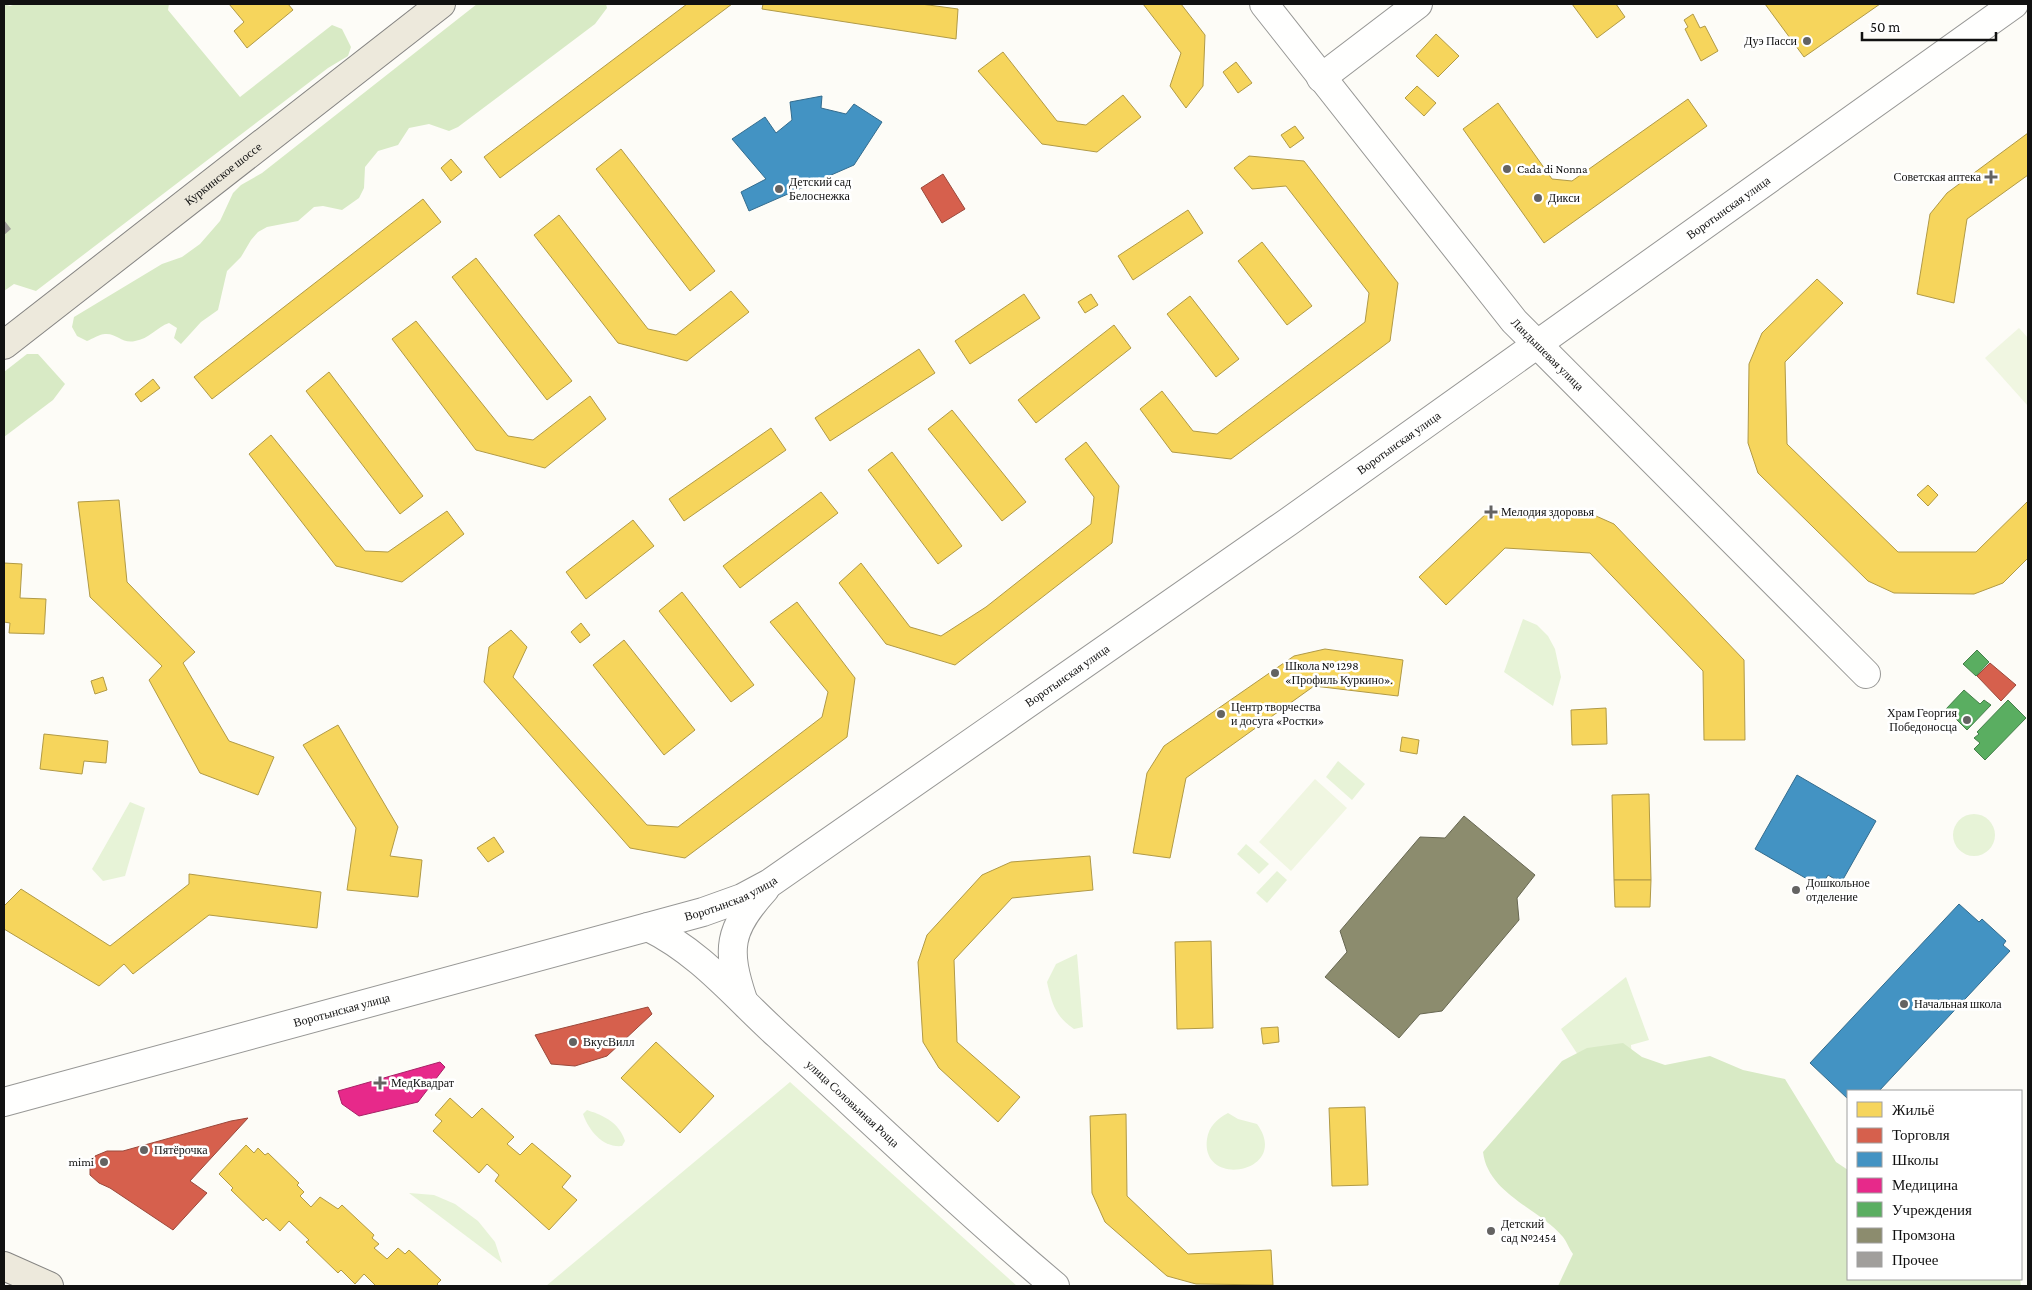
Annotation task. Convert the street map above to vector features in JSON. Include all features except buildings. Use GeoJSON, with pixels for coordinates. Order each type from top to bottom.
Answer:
{"type":"FeatureCollection","features":[{"type":"Feature","properties":{"kind":"main road","name":"Куркинское шоссе"},"geometry":{"type":"LineString","coordinates":[[4,345],[442,4]]}},
{"type":"Feature","properties":{"kind":"main road"},"geometry":{"type":"LineString","coordinates":[[4,1266],[49,1286]]}},
{"type":"Feature","properties":{"kind":"street","name":"Ландышевая улица"},"geometry":{"type":"LineString","coordinates":[[1264,4],[1514,321],[1866,674]]}},
{"type":"Feature","properties":{"kind":"street"},"geometry":{"type":"LineString","coordinates":[[1321,78],[1418,4]]}},
{"type":"Feature","properties":{"kind":"street","name":"Воротынская улица"},"geometry":{"type":"LineString","coordinates":[[4,1102],[703,912],[742,898],[770,883],[1272,533],[1537,342],[2014,4]]}},
{"type":"Feature","properties":{"kind":"street"},"geometry":{"type":"LineString","coordinates":[[744,1003],[732,964],[732,946],[738,927],[748,908],[770,883]]}},
{"type":"Feature","properties":{"kind":"street","name":"улица Соловьиная Роща"},"geometry":{"type":"LineString","coordinates":[[648,927],[670,938],[702,961],[744,1003],[1055,1286]]}},
{"type":"Feature","properties":{"kind":"green space"},"geometry":{"type":"Polygon","coordinates":[[[4,4],[10,6],[16,4],[169,4],[168,10],[240,97],[332,25],[342,29],[351,47],[348,56],[328,68],[36,291],[14,284],[4,291],[4,4]]]}},
{"type":"Feature","properties":{"kind":"green space"},"geometry":{"type":"Polygon","coordinates":[[[477,4],[606,4],[607,8],[595,24],[458,127],[449,131],[429,124],[409,128],[398,145],[378,151],[365,167],[364,188],[359,198],[342,210],[323,206],[314,207],[298,221],[267,227],[258,232],[241,257],[227,271],[218,310],[201,322],[181,344],[174,338],[177,328],[169,323],[145,338],[130,342],[109,334],[87,341],[77,336],[72,327],[74,317],[162,264],[182,257],[200,244],[220,221],[233,193],[241,185],[262,173],[477,4]]]}},
{"type":"Feature","properties":{"kind":"green space"},"geometry":{"type":"Polygon","coordinates":[[[2019,328],[2028,338],[2028,406],[1985,358],[2019,328]]]}},
{"type":"Feature","properties":{"kind":"green space"},"geometry":{"type":"Polygon","coordinates":[[[27,354],[38,354],[65,384],[53,400],[4,437],[4,372],[27,354]]]}},
{"type":"Feature","properties":{"kind":"green space"},"geometry":{"type":"Polygon","coordinates":[[[1523,619],[1537,625],[1548,636],[1555,649],[1561,677],[1553,706],[1504,672],[1523,619]]]}},
{"type":"Feature","properties":{"kind":"green space"},"geometry":{"type":"Polygon","coordinates":[[[1338,761],[1365,784],[1352,800],[1326,777],[1338,761]]]}},
{"type":"Feature","properties":{"kind":"green space"},"geometry":{"type":"Polygon","coordinates":[[[1315,779],[1347,808],[1291,871],[1259,842],[1315,779]]]}},
{"type":"Feature","properties":{"kind":"green space"},"geometry":{"type":"Polygon","coordinates":[[[130,802],[145,808],[125,876],[103,881],[92,869],[130,802]]]}},
{"type":"Feature","properties":{"kind":"green space"},"geometry":{"type":"Polygon","coordinates":[[[1970,814],[1978,814],[1989,820],[1995,835],[1989,850],[1978,856],[1970,856],[1959,850],[1953,839],[1953,831],[1959,820],[1970,814]]]}},
{"type":"Feature","properties":{"kind":"green space"},"geometry":{"type":"Polygon","coordinates":[[[1246,844],[1269,864],[1259,874],[1237,854],[1246,844]]]}},
{"type":"Feature","properties":{"kind":"green space"},"geometry":{"type":"Polygon","coordinates":[[[1277,871],[1287,880],[1267,903],[1256,893],[1277,871]]]}},
{"type":"Feature","properties":{"kind":"green space"},"geometry":{"type":"Polygon","coordinates":[[[1077,954],[1083,1027],[1074,1029],[1062,1019],[1055,1009],[1047,982],[1056,964],[1077,954]]]}},
{"type":"Feature","properties":{"kind":"green space"},"geometry":{"type":"Polygon","coordinates":[[[1626,977],[1649,1040],[1631,1045],[1633,1074],[1582,1061],[1561,1029],[1626,977]]]}},
{"type":"Feature","properties":{"kind":"green space"},"geometry":{"type":"Polygon","coordinates":[[[1623,1043],[1642,1057],[1665,1065],[1710,1056],[1743,1070],[1785,1079],[1836,1162],[1847,1169],[1847,1280],[2020,1280],[2021,1286],[1558,1286],[1573,1254],[1563,1237],[1553,1227],[1516,1200],[1494,1179],[1487,1167],[1483,1152],[1562,1061],[1587,1048],[1623,1043]]]}},
{"type":"Feature","properties":{"kind":"green space"},"geometry":{"type":"Polygon","coordinates":[[[790,1082],[1017,1286],[546,1286],[790,1082]]]}},
{"type":"Feature","properties":{"kind":"green space"},"geometry":{"type":"Polygon","coordinates":[[[587,1110],[600,1115],[619,1129],[625,1141],[622,1146],[609,1144],[593,1132],[583,1114],[587,1110]]]}},
{"type":"Feature","properties":{"kind":"green space"},"geometry":{"type":"Polygon","coordinates":[[[1228,1113],[1238,1119],[1257,1124],[1265,1141],[1263,1154],[1255,1163],[1242,1169],[1229,1169],[1217,1165],[1209,1155],[1207,1139],[1210,1130],[1217,1120],[1228,1113]]]}},
{"type":"Feature","properties":{"kind":"green space"},"geometry":{"type":"Polygon","coordinates":[[[409,1193],[434,1195],[455,1204],[478,1221],[495,1242],[502,1263],[409,1193]]]}},
{"type":"Feature","properties":{"kind":"place","name":"Дуэ Пасси"},"geometry":{"type":"Point","coordinates":[1807,41]}},
{"type":"Feature","properties":{"kind":"place","name":"Cada di Nonna"},"geometry":{"type":"Point","coordinates":[1507,169]}},
{"type":"Feature","properties":{"kind":"place","name":"Советская аптека"},"geometry":{"type":"Point","coordinates":[1991,177]}},
{"type":"Feature","properties":{"kind":"place","name":"Детский сад Белоснежка"},"geometry":{"type":"Point","coordinates":[779,189]}},
{"type":"Feature","properties":{"kind":"place","name":"Дикси"},"geometry":{"type":"Point","coordinates":[1538,198]}},
{"type":"Feature","properties":{"kind":"place","name":"Мелодия здоровья"},"geometry":{"type":"Point","coordinates":[1491,512]}},
{"type":"Feature","properties":{"kind":"place","name":"Школа № 1298 «Профиль Куркино»."},"geometry":{"type":"Point","coordinates":[1275,673]}},
{"type":"Feature","properties":{"kind":"place","name":"Центр творчества и досуга «Ростки»"},"geometry":{"type":"Point","coordinates":[1221,714]}},
{"type":"Feature","properties":{"kind":"place","name":"Храм Георгия Победоносца"},"geometry":{"type":"Point","coordinates":[1967,720]}},
{"type":"Feature","properties":{"kind":"place","name":"Дошкольное отделение"},"geometry":{"type":"Point","coordinates":[1796,890]}},
{"type":"Feature","properties":{"kind":"place","name":"Начальная школа"},"geometry":{"type":"Point","coordinates":[1904,1004]}},
{"type":"Feature","properties":{"kind":"place","name":"ВкусВилл"},"geometry":{"type":"Point","coordinates":[573,1042]}},
{"type":"Feature","properties":{"kind":"place","name":"МедКвадрат"},"geometry":{"type":"Point","coordinates":[380,1083]}},
{"type":"Feature","properties":{"kind":"place","name":"Пятёрочка"},"geometry":{"type":"Point","coordinates":[144,1150]}},
{"type":"Feature","properties":{"kind":"place","name":"mimi"},"geometry":{"type":"Point","coordinates":[104,1162]}},
{"type":"Feature","properties":{"kind":"place","name":"Детский сад №2454"},"geometry":{"type":"Point","coordinates":[1491,1231]}}]}
